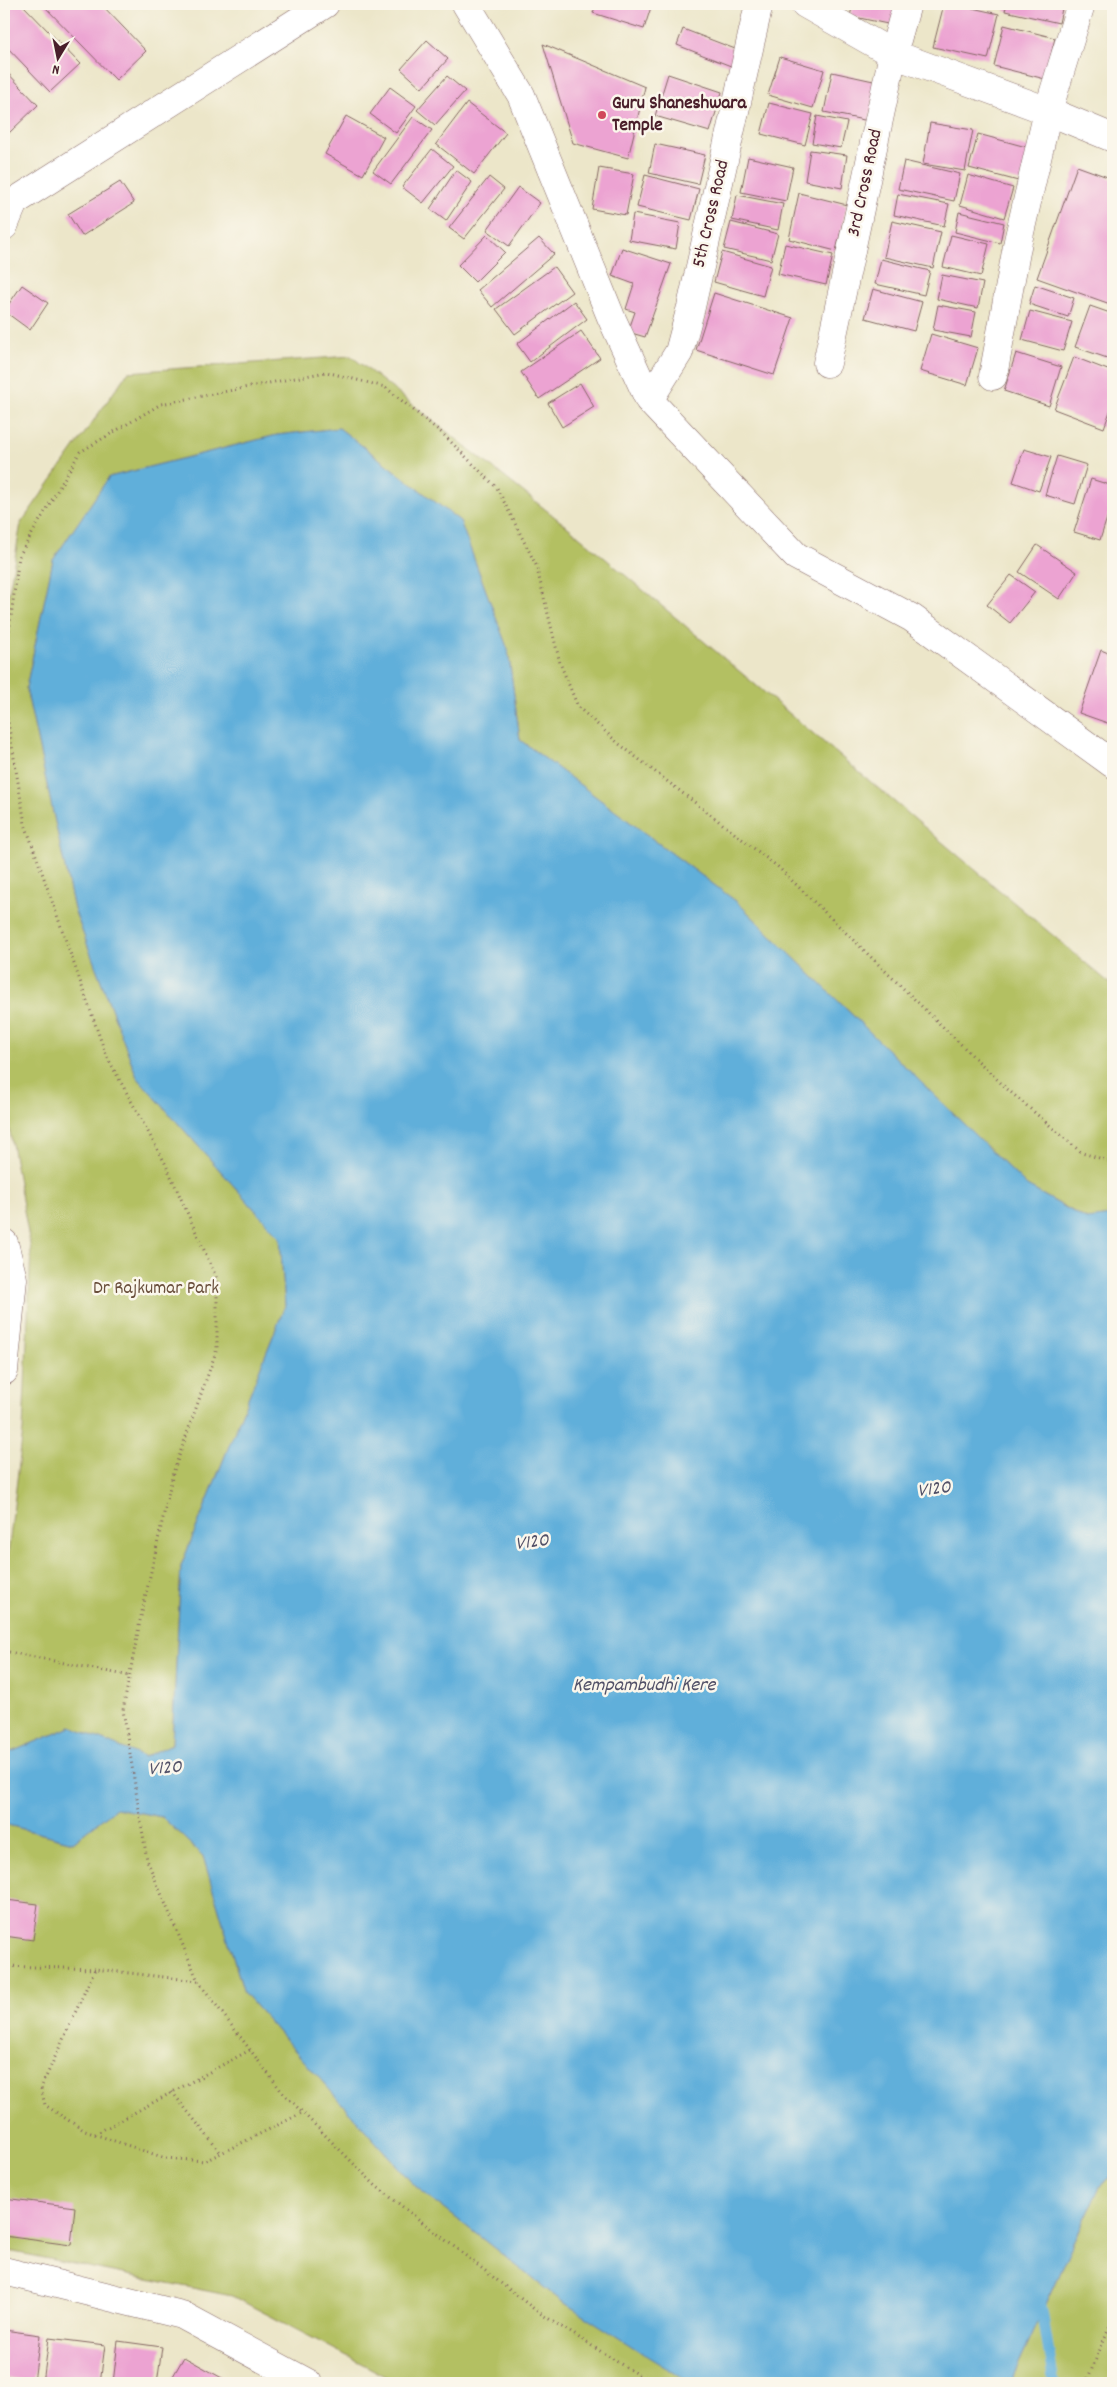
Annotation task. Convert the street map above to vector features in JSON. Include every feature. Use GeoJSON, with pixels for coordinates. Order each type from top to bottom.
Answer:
{"type":"FeatureCollection","features":[{"type":"Feature","properties":{"kind":"street"},"geometry":{"type":"LineString","coordinates":[[4,226],[14,202],[325,4]]}},
{"type":"Feature","properties":{"kind":"street"},"geometry":{"type":"LineString","coordinates":[[466,4],[521,95],[611,317],[649,400],[796,556],[912,618],[1113,764]]}},
{"type":"Feature","properties":{"kind":"street","name":"5th Cross Road"},"geometry":{"type":"LineString","coordinates":[[649,400],[679,352],[691,307],[759,4]]}},
{"type":"Feature","properties":{"kind":"street"},"geometry":{"type":"LineString","coordinates":[[805,4],[893,54],[1048,111],[1113,138]]}},
{"type":"Feature","properties":{"kind":"street","name":"3rd Cross Road"},"geometry":{"type":"LineString","coordinates":[[827,363],[893,54],[907,4]]}},
{"type":"Feature","properties":{"kind":"street"},"geometry":{"type":"LineString","coordinates":[[993,376],[1018,241],[1048,111],[1081,4]]}},
{"type":"Feature","properties":{"kind":"street"},"geometry":{"type":"LineString","coordinates":[[4,1245],[13,1279],[4,1371]]}},
{"type":"Feature","properties":{"kind":"street"},"geometry":{"type":"LineString","coordinates":[[4,2271],[182,2315],[308,2383]]}},
{"type":"Feature","properties":{"kind":"path"},"geometry":{"type":"LineString","coordinates":[[4,670],[19,556],[80,452],[161,404],[326,372],[385,387],[443,434],[497,488],[536,565],[560,663],[578,707],[618,743],[778,867],[1007,1089],[1082,1153],[1113,1162]]}},
{"type":"Feature","properties":{"kind":"path"},"geometry":{"type":"LineString","coordinates":[[4,698],[26,824],[106,1055],[165,1163],[217,1279],[217,1349],[174,1473],[124,1710],[147,1860],[198,1981],[282,2092],[302,2113],[376,2186],[538,2312],[651,2383]]}},
{"type":"Feature","properties":{"kind":"path"},"geometry":{"type":"LineString","coordinates":[[4,1651],[130,1676]]}},
{"type":"Feature","properties":{"kind":"path"},"geometry":{"type":"LineString","coordinates":[[4,1966],[95,1970],[198,1981]]}},
{"type":"Feature","properties":{"kind":"path"},"geometry":{"type":"LineString","coordinates":[[95,1970],[41,2088],[46,2105],[85,2131],[165,2158],[205,2160],[302,2113]]}},
{"type":"Feature","properties":{"kind":"path"},"geometry":{"type":"LineString","coordinates":[[94,2134],[250,2050]]}},
{"type":"Feature","properties":{"kind":"path"},"geometry":{"type":"LineString","coordinates":[[172,2092],[221,2153]]}},
{"type":"Feature","properties":{"kind":"path"},"geometry":{"type":"LineString","coordinates":[[1086,2383],[1113,2318]]}},
{"type":"Feature","properties":{"kind":"green space","name":"Dr Rajkumar Park"},"geometry":{"type":"Polygon","coordinates":[[[351,356],[574,532],[1113,986],[1113,1216],[1087,1219],[1027,1186],[737,902],[520,740],[508,650],[460,521],[339,428],[277,435],[109,477],[53,560],[26,688],[74,909],[137,1077],[280,1238],[285,1306],[181,1566],[172,1744],[144,1757],[71,1727],[4,1755],[4,1588],[23,1430],[31,1250],[4,1099],[4,621],[21,523],[128,372],[351,356]]]}},
{"type":"Feature","properties":{"kind":"green space"},"geometry":{"type":"Polygon","coordinates":[[[116,1808],[162,1817],[203,1856],[244,1993],[414,2185],[560,2300],[691,2383],[399,2383],[232,2296],[4,2250],[4,1824],[73,1842],[116,1808]]]}},
{"type":"Feature","properties":{"kind":"green space"},"geometry":{"type":"Polygon","coordinates":[[[1113,2175],[1113,2383],[1010,2383],[1100,2186],[1113,2175]]]}},
{"type":"Feature","properties":{"kind":"water","name":"Kempambudhi Kere"},"geometry":{"type":"Polygon","coordinates":[[[339,428],[460,521],[508,650],[520,740],[737,902],[1027,1186],[1086,1219],[1113,1216],[1113,2175],[1100,2186],[1010,2383],[691,2383],[560,2300],[414,2185],[244,1993],[203,1856],[162,1817],[116,1808],[73,1842],[4,1824],[4,1755],[71,1727],[144,1757],[172,1744],[181,1566],[285,1306],[280,1238],[137,1077],[74,909],[26,688],[53,560],[109,477],[277,435],[339,428]]]}},
{"type":"Feature","properties":{"kind":"building"},"geometry":{"type":"Polygon","coordinates":[[[4,4],[22,4],[80,64],[50,92],[4,44],[4,4]]]}},
{"type":"Feature","properties":{"kind":"building"},"geometry":{"type":"Polygon","coordinates":[[[42,4],[101,4],[146,51],[116,80],[42,4]]]}},
{"type":"Feature","properties":{"kind":"building"},"geometry":{"type":"Polygon","coordinates":[[[596,4],[652,4],[644,29],[593,13],[596,4]]]}},
{"type":"Feature","properties":{"kind":"building"},"geometry":{"type":"Polygon","coordinates":[[[853,4],[901,4],[897,26],[850,16],[853,4]]]}},
{"type":"Feature","properties":{"kind":"building"},"geometry":{"type":"Polygon","coordinates":[[[944,4],[954,4],[999,14],[988,59],[933,47],[944,4]]]}},
{"type":"Feature","properties":{"kind":"building"},"geometry":{"type":"Polygon","coordinates":[[[1007,4],[1063,4],[1059,23],[1005,11],[1007,4]]]}},
{"type":"Feature","properties":{"kind":"building"},"geometry":{"type":"Polygon","coordinates":[[[1004,25],[1055,38],[1045,79],[994,66],[1004,25]]]}},
{"type":"Feature","properties":{"kind":"building"},"geometry":{"type":"Polygon","coordinates":[[[683,29],[743,52],[736,68],[677,45],[683,29]]]}},
{"type":"Feature","properties":{"kind":"building"},"geometry":{"type":"Polygon","coordinates":[[[427,40],[448,59],[422,88],[401,69],[427,40]]]}},
{"type":"Feature","properties":{"kind":"building","name":"Guru Shaneshwara Temple"},"geometry":{"type":"Polygon","coordinates":[[[543,44],[645,87],[628,158],[573,143],[543,44]]]}},
{"type":"Feature","properties":{"kind":"building"},"geometry":{"type":"Polygon","coordinates":[[[780,57],[824,70],[813,108],[768,95],[780,57]]]}},
{"type":"Feature","properties":{"kind":"building"},"geometry":{"type":"Polygon","coordinates":[[[4,69],[38,105],[9,133],[4,128],[4,69]]]}},
{"type":"Feature","properties":{"kind":"building"},"geometry":{"type":"Polygon","coordinates":[[[832,72],[878,82],[869,121],[824,112],[832,72]]]}},
{"type":"Feature","properties":{"kind":"building"},"geometry":{"type":"Polygon","coordinates":[[[668,74],[722,92],[710,132],[655,116],[668,74]]]}},
{"type":"Feature","properties":{"kind":"building"},"geometry":{"type":"Polygon","coordinates":[[[447,76],[465,91],[435,125],[417,110],[447,76]]]}},
{"type":"Feature","properties":{"kind":"building"},"geometry":{"type":"Polygon","coordinates":[[[390,87],[416,106],[396,133],[370,114],[390,87]]]}},
{"type":"Feature","properties":{"kind":"building"},"geometry":{"type":"Polygon","coordinates":[[[467,103],[506,133],[474,174],[436,144],[467,103]]]}},
{"type":"Feature","properties":{"kind":"building"},"geometry":{"type":"Polygon","coordinates":[[[769,103],[813,114],[805,145],[761,134],[769,103]]]}},
{"type":"Feature","properties":{"kind":"building"},"geometry":{"type":"Polygon","coordinates":[[[346,116],[384,137],[363,175],[325,154],[346,116]]]}},
{"type":"Feature","properties":{"kind":"building"},"geometry":{"type":"Polygon","coordinates":[[[817,116],[847,122],[841,148],[812,143],[817,116]]]}},
{"type":"Feature","properties":{"kind":"building"},"geometry":{"type":"Polygon","coordinates":[[[413,117],[432,130],[391,184],[373,171],[413,117]]]}},
{"type":"Feature","properties":{"kind":"building"},"geometry":{"type":"Polygon","coordinates":[[[930,123],[973,130],[965,171],[923,164],[930,123]]]}},
{"type":"Feature","properties":{"kind":"building"},"geometry":{"type":"Polygon","coordinates":[[[978,134],[1030,148],[1022,182],[969,168],[978,134]]]}},
{"type":"Feature","properties":{"kind":"building"},"geometry":{"type":"Polygon","coordinates":[[[655,144],[705,155],[698,184],[649,173],[655,144]]]}},
{"type":"Feature","properties":{"kind":"building"},"geometry":{"type":"Polygon","coordinates":[[[432,149],[453,166],[423,203],[402,187],[432,149]]]}},
{"type":"Feature","properties":{"kind":"building"},"geometry":{"type":"Polygon","coordinates":[[[810,150],[847,155],[842,188],[805,181],[810,150]]]}},
{"type":"Feature","properties":{"kind":"building"},"geometry":{"type":"Polygon","coordinates":[[[748,157],[793,167],[786,201],[741,192],[748,157]]]}},
{"type":"Feature","properties":{"kind":"building"},"geometry":{"type":"Polygon","coordinates":[[[904,161],[960,174],[954,201],[898,189],[904,161]]]}},
{"type":"Feature","properties":{"kind":"building"},"geometry":{"type":"Polygon","coordinates":[[[1077,166],[1113,179],[1113,305],[1037,278],[1077,166]]]}},
{"type":"Feature","properties":{"kind":"building"},"geometry":{"type":"Polygon","coordinates":[[[599,168],[634,174],[626,215],[592,209],[599,168]]]}},
{"type":"Feature","properties":{"kind":"building"},"geometry":{"type":"Polygon","coordinates":[[[456,170],[472,182],[446,221],[430,209],[456,170]]]}},
{"type":"Feature","properties":{"kind":"building"},"geometry":{"type":"Polygon","coordinates":[[[645,175],[699,189],[691,220],[637,207],[645,175]]]}},
{"type":"Feature","properties":{"kind":"building"},"geometry":{"type":"Polygon","coordinates":[[[968,175],[1013,188],[1004,218],[960,205],[968,175]]]}},
{"type":"Feature","properties":{"kind":"building"},"geometry":{"type":"Polygon","coordinates":[[[489,177],[504,189],[464,239],[449,228],[489,177]]]}},
{"type":"Feature","properties":{"kind":"building"},"geometry":{"type":"Polygon","coordinates":[[[120,182],[134,203],[82,236],[68,214],[120,182]]]}},
{"type":"Feature","properties":{"kind":"building"},"geometry":{"type":"Polygon","coordinates":[[[518,187],[540,203],[509,246],[487,230],[518,187]]]}},
{"type":"Feature","properties":{"kind":"building"},"geometry":{"type":"Polygon","coordinates":[[[799,193],[847,205],[836,251],[789,239],[799,193]]]}},
{"type":"Feature","properties":{"kind":"building"},"geometry":{"type":"Polygon","coordinates":[[[898,194],[949,204],[944,226],[894,215],[898,194]]]}},
{"type":"Feature","properties":{"kind":"building"},"geometry":{"type":"Polygon","coordinates":[[[737,195],[783,204],[778,230],[732,220],[737,195]]]}},
{"type":"Feature","properties":{"kind":"building"},"geometry":{"type":"Polygon","coordinates":[[[959,212],[1004,223],[1000,243],[955,232],[959,212]]]}},
{"type":"Feature","properties":{"kind":"building"},"geometry":{"type":"Polygon","coordinates":[[[633,214],[680,223],[676,249],[629,240],[633,214]]]}},
{"type":"Feature","properties":{"kind":"building"},"geometry":{"type":"Polygon","coordinates":[[[892,221],[941,232],[933,268],[884,257],[892,221]]]}},
{"type":"Feature","properties":{"kind":"building"},"geometry":{"type":"Polygon","coordinates":[[[731,222],[778,234],[771,260],[724,249],[731,222]]]}},
{"type":"Feature","properties":{"kind":"building"},"geometry":{"type":"Polygon","coordinates":[[[487,235],[505,252],[475,282],[458,265],[487,235]]]}},
{"type":"Feature","properties":{"kind":"building"},"geometry":{"type":"Polygon","coordinates":[[[951,235],[989,244],[981,276],[943,267],[951,235]]]}},
{"type":"Feature","properties":{"kind":"building"},"geometry":{"type":"Polygon","coordinates":[[[539,238],[554,254],[492,307],[478,290],[539,238]]]}},
{"type":"Feature","properties":{"kind":"building"},"geometry":{"type":"Polygon","coordinates":[[[785,244],[833,255],[826,285],[778,274],[785,244]]]}},
{"type":"Feature","properties":{"kind":"building"},"geometry":{"type":"Polygon","coordinates":[[[622,248],[671,264],[645,337],[628,332],[635,312],[626,309],[634,284],[612,276],[622,248]]]}},
{"type":"Feature","properties":{"kind":"building"},"geometry":{"type":"Polygon","coordinates":[[[722,252],[771,266],[763,296],[714,282],[722,252]]]}},
{"type":"Feature","properties":{"kind":"building"},"geometry":{"type":"Polygon","coordinates":[[[881,259],[930,271],[924,295],[875,284],[881,259]]]}},
{"type":"Feature","properties":{"kind":"building"},"geometry":{"type":"Polygon","coordinates":[[[554,267],[572,292],[515,334],[496,309],[554,267]]]}},
{"type":"Feature","properties":{"kind":"building"},"geometry":{"type":"Polygon","coordinates":[[[942,275],[983,283],[978,308],[937,299],[942,275]]]}},
{"type":"Feature","properties":{"kind":"building"},"geometry":{"type":"Polygon","coordinates":[[[22,285],[48,303],[30,330],[4,311],[22,285]]]}},
{"type":"Feature","properties":{"kind":"building"},"geometry":{"type":"Polygon","coordinates":[[[1035,285],[1074,298],[1068,317],[1029,304],[1035,285]]]}},
{"type":"Feature","properties":{"kind":"building"},"geometry":{"type":"Polygon","coordinates":[[[873,289],[922,302],[914,331],[865,318],[873,289]]]}},
{"type":"Feature","properties":{"kind":"building"},"geometry":{"type":"Polygon","coordinates":[[[714,293],[793,318],[774,375],[696,350],[714,293]]]}},
{"type":"Feature","properties":{"kind":"building"},"geometry":{"type":"Polygon","coordinates":[[[574,301],[587,319],[530,362],[517,344],[574,301]]]}},
{"type":"Feature","properties":{"kind":"building"},"geometry":{"type":"Polygon","coordinates":[[[938,305],[976,312],[971,337],[933,330],[938,305]]]}},
{"type":"Feature","properties":{"kind":"building"},"geometry":{"type":"Polygon","coordinates":[[[1090,306],[1113,314],[1113,360],[1075,347],[1090,306]]]}},
{"type":"Feature","properties":{"kind":"building"},"geometry":{"type":"Polygon","coordinates":[[[1030,311],[1072,322],[1063,351],[1022,340],[1030,311]]]}},
{"type":"Feature","properties":{"kind":"building"},"geometry":{"type":"Polygon","coordinates":[[[581,331],[600,358],[539,399],[521,372],[581,331]]]}},
{"type":"Feature","properties":{"kind":"building"},"geometry":{"type":"Polygon","coordinates":[[[931,334],[978,348],[967,385],[920,371],[931,334]]]}},
{"type":"Feature","properties":{"kind":"building"},"geometry":{"type":"Polygon","coordinates":[[[1016,353],[1061,367],[1049,406],[1004,391],[1016,353]]]}},
{"type":"Feature","properties":{"kind":"building"},"geometry":{"type":"Polygon","coordinates":[[[1074,357],[1113,372],[1113,403],[1104,428],[1054,409],[1074,357]]]}},
{"type":"Feature","properties":{"kind":"building"},"geometry":{"type":"Polygon","coordinates":[[[580,383],[594,407],[562,427],[548,403],[580,383]]]}},
{"type":"Feature","properties":{"kind":"building"},"geometry":{"type":"Polygon","coordinates":[[[1024,449],[1051,457],[1039,491],[1013,482],[1024,449]]]}},
{"type":"Feature","properties":{"kind":"building"},"geometry":{"type":"Polygon","coordinates":[[[1057,456],[1087,465],[1075,504],[1045,495],[1057,456]]]}},
{"type":"Feature","properties":{"kind":"building"},"geometry":{"type":"Polygon","coordinates":[[[1091,479],[1113,486],[1113,499],[1100,540],[1074,532],[1091,479]]]}},
{"type":"Feature","properties":{"kind":"building"},"geometry":{"type":"Polygon","coordinates":[[[1037,545],[1077,572],[1059,599],[1019,572],[1037,545]]]}},
{"type":"Feature","properties":{"kind":"building"},"geometry":{"type":"Polygon","coordinates":[[[1011,575],[1035,592],[1010,623],[987,605],[1011,575]]]}},
{"type":"Feature","properties":{"kind":"building"},"geometry":{"type":"Polygon","coordinates":[[[1101,650],[1113,655],[1113,725],[1079,713],[1101,650]]]}},
{"type":"Feature","properties":{"kind":"building"},"geometry":{"type":"Polygon","coordinates":[[[6,1900],[38,1904],[33,1940],[4,1936],[6,1900]]]}},
{"type":"Feature","properties":{"kind":"building"},"geometry":{"type":"Polygon","coordinates":[[[4,2198],[75,2207],[71,2245],[4,2236],[4,2198]]]}},
{"type":"Feature","properties":{"kind":"building"},"geometry":{"type":"Polygon","coordinates":[[[4,2330],[40,2335],[34,2382],[4,2378],[4,2330]]]}},
{"type":"Feature","properties":{"kind":"building"},"geometry":{"type":"Polygon","coordinates":[[[49,2338],[105,2345],[100,2383],[43,2383],[49,2338]]]}},
{"type":"Feature","properties":{"kind":"building"},"geometry":{"type":"Polygon","coordinates":[[[118,2341],[162,2347],[157,2383],[113,2383],[118,2341]]]}},
{"type":"Feature","properties":{"kind":"building"},"geometry":{"type":"Polygon","coordinates":[[[184,2357],[231,2383],[169,2383],[184,2357]]]}},
{"type":"Feature","properties":{"kind":"waterway"},"geometry":{"type":"LineString","coordinates":[[1040,2299],[1054,2383]]}},
{"type":"Feature","properties":{"kind":"place","name":"Guru Shaneshwara Temple"},"geometry":{"type":"Point","coordinates":[602,115]}},
{"type":"Feature","properties":{"kind":"water label","name":"V120"},"geometry":{"type":"Point","coordinates":[934,1490]}},
{"type":"Feature","properties":{"kind":"water label","name":"V120"},"geometry":{"type":"Point","coordinates":[532,1543]}},
{"type":"Feature","properties":{"kind":"water label","name":"V120"},"geometry":{"type":"Point","coordinates":[165,1769]}}]}
